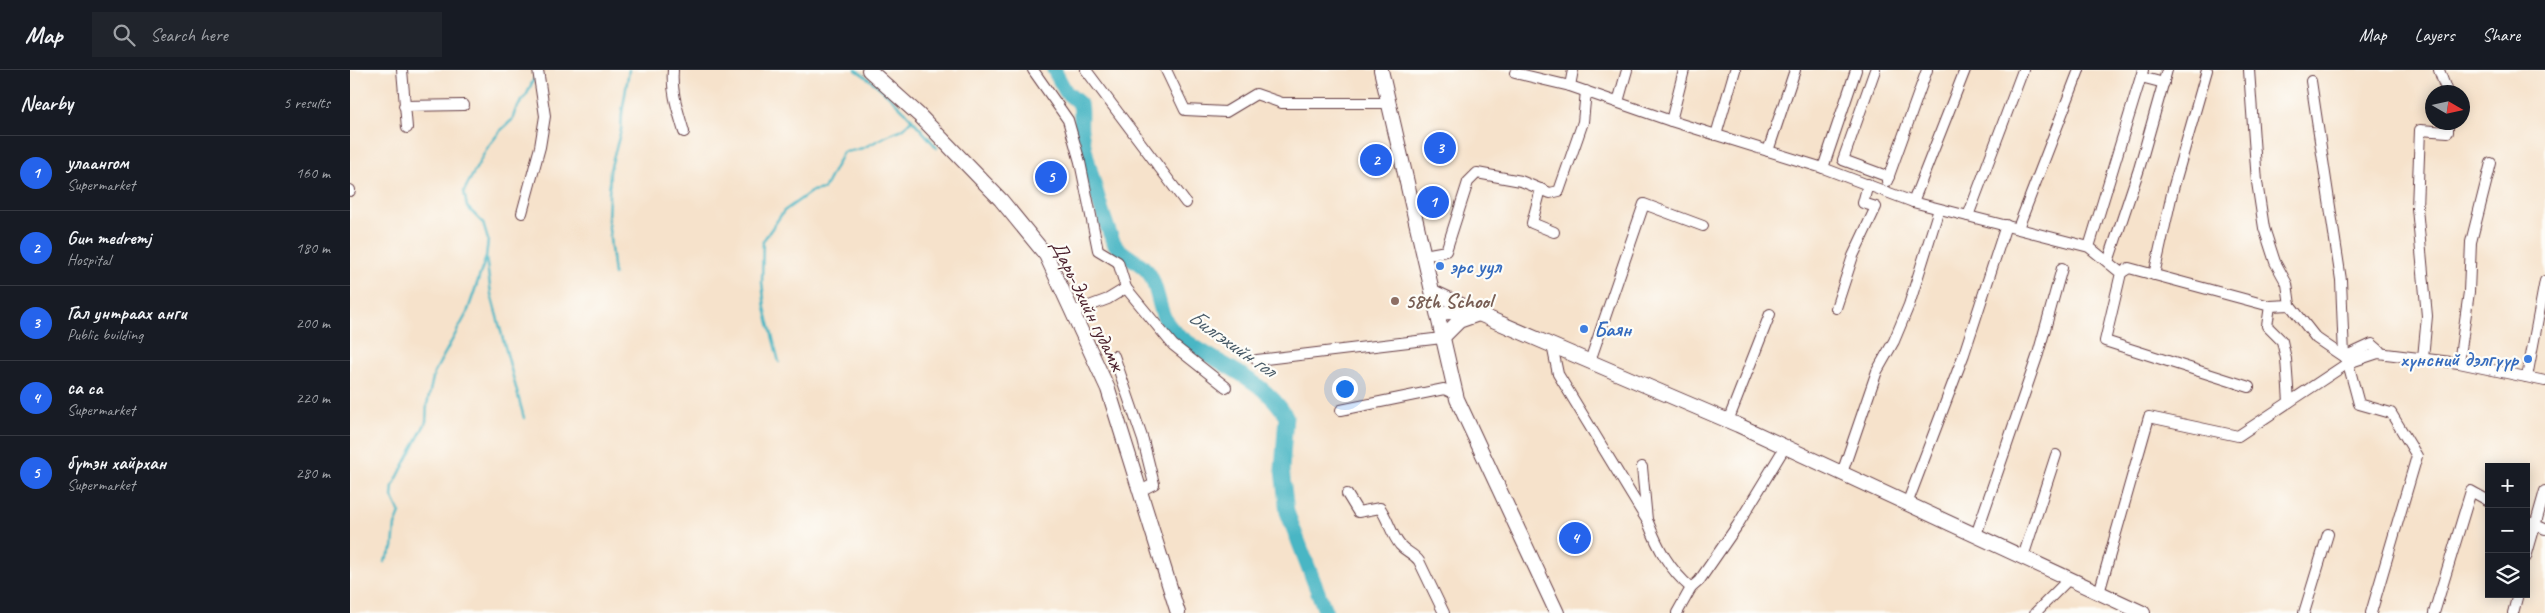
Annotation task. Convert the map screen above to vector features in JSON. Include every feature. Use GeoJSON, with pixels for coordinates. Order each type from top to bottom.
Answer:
{"type":"FeatureCollection","features":[{"type":"Feature","properties":{"kind":"main road","name":"Дарь-Эхийн гудамж"},"geometry":{"type":"LineString","coordinates":[[869,70],[919,115],[1001,200],[1046,255],[1108,389],[1178,613]]}},
{"type":"Feature","properties":{"kind":"main road"},"geometry":{"type":"LineString","coordinates":[[1381,70],[1456,395],[1557,613]]}},
{"type":"Feature","properties":{"kind":"main road"},"geometry":{"type":"LineString","coordinates":[[1433,292],[1479,314],[1728,420],[2143,613]]}},
{"type":"Feature","properties":{"kind":"main road"},"geometry":{"type":"LineString","coordinates":[[1438,313],[1464,311],[1479,314]]}},
{"type":"Feature","properties":{"kind":"main road"},"geometry":{"type":"LineString","coordinates":[[1442,338],[1459,321],[1479,314]]}},
{"type":"Feature","properties":{"kind":"street"},"geometry":{"type":"LineString","coordinates":[[402,70],[407,128]]}},
{"type":"Feature","properties":{"kind":"street"},"geometry":{"type":"LineString","coordinates":[[673,70],[674,92],[684,132]]}},
{"type":"Feature","properties":{"kind":"street"},"geometry":{"type":"LineString","coordinates":[[1033,70],[1068,120],[1080,162],[1098,250],[1118,262],[1126,288],[1174,345],[1226,387]]}},
{"type":"Feature","properties":{"kind":"street"},"geometry":{"type":"LineString","coordinates":[[1086,70],[1186,203]]}},
{"type":"Feature","properties":{"kind":"street"},"geometry":{"type":"LineString","coordinates":[[1166,70],[1185,110],[1226,112],[1256,94],[1282,103],[1388,103]]}},
{"type":"Feature","properties":{"kind":"street"},"geometry":{"type":"LineString","coordinates":[[1570,86],[1573,70]]}},
{"type":"Feature","properties":{"kind":"street"},"geometry":{"type":"LineString","coordinates":[[1618,102],[1627,70]]}},
{"type":"Feature","properties":{"kind":"street"},"geometry":{"type":"LineString","coordinates":[[1671,121],[1684,70]]}},
{"type":"Feature","properties":{"kind":"street"},"geometry":{"type":"LineString","coordinates":[[1716,135],[1735,70]]}},
{"type":"Feature","properties":{"kind":"street"},"geometry":{"type":"LineString","coordinates":[[1768,151],[1795,70]]}},
{"type":"Feature","properties":{"kind":"street"},"geometry":{"type":"LineString","coordinates":[[1824,168],[1856,70]]}},
{"type":"Feature","properties":{"kind":"street"},"geometry":{"type":"LineString","coordinates":[[1875,70],[1843,160],[1889,177]]}},
{"type":"Feature","properties":{"kind":"street"},"geometry":{"type":"LineString","coordinates":[[1883,188],[1889,177],[1927,70]]}},
{"type":"Feature","properties":{"kind":"street"},"geometry":{"type":"LineString","coordinates":[[1913,202],[1964,70]]}},
{"type":"Feature","properties":{"kind":"street"},"geometry":{"type":"LineString","coordinates":[[1968,216],[2023,70]]}},
{"type":"Feature","properties":{"kind":"street"},"geometry":{"type":"LineString","coordinates":[[2018,228],[2079,70]]}},
{"type":"Feature","properties":{"kind":"street"},"geometry":{"type":"LineString","coordinates":[[2108,262],[2139,169],[2167,70]]}},
{"type":"Feature","properties":{"kind":"street"},"geometry":{"type":"LineString","coordinates":[[2154,275],[2173,189],[2207,70]]}},
{"type":"Feature","properties":{"kind":"street"},"geometry":{"type":"LineString","coordinates":[[2249,70],[2257,182],[2264,228],[2275,262],[2287,284],[2290,305],[2316,338],[2346,360]]}},
{"type":"Feature","properties":{"kind":"street"},"geometry":{"type":"LineString","coordinates":[[2439,70],[2444,85]]}},
{"type":"Feature","properties":{"kind":"street"},"geometry":{"type":"LineString","coordinates":[[522,214],[540,147],[545,116],[539,71]]}},
{"type":"Feature","properties":{"kind":"street"},"geometry":{"type":"LineString","coordinates":[[1512,71],[1570,86],[1671,121],[1824,168],[1883,188],[1913,202],[2089,247],[2121,273]]}},
{"type":"Feature","properties":{"kind":"street"},"geometry":{"type":"LineString","coordinates":[[2089,247],[2142,73],[2164,83]]}},
{"type":"Feature","properties":{"kind":"street"},"geometry":{"type":"LineString","coordinates":[[2311,81],[2341,280],[2346,360],[2359,404],[2391,413],[2417,456],[2371,613]]}},
{"type":"Feature","properties":{"kind":"street"},"geometry":{"type":"LineString","coordinates":[[1424,254],[1446,251],[1468,182],[1477,173],[1521,181],[1550,193],[1559,192],[1583,122],[1586,91]]}},
{"type":"Feature","properties":{"kind":"street"},"geometry":{"type":"LineString","coordinates":[[404,106],[464,105]]}},
{"type":"Feature","properties":{"kind":"street"},"geometry":{"type":"LineString","coordinates":[[2423,358],[2427,316],[2416,208],[2420,130],[2448,132],[2448,130]]}},
{"type":"Feature","properties":{"kind":"street"},"geometry":{"type":"LineString","coordinates":[[2459,363],[2469,292],[2470,242],[2491,164]]}},
{"type":"Feature","properties":{"kind":"street"},"geometry":{"type":"LineString","coordinates":[[1836,308],[1853,256],[1876,206],[1863,203],[1868,184]]}},
{"type":"Feature","properties":{"kind":"street"},"geometry":{"type":"LineString","coordinates":[[1541,189],[1532,223],[1554,232]]}},
{"type":"Feature","properties":{"kind":"street"},"geometry":{"type":"LineString","coordinates":[[1590,361],[1644,204],[1703,226]]}},
{"type":"Feature","properties":{"kind":"street"},"geometry":{"type":"LineString","coordinates":[[1842,473],[1877,371],[1894,341],[1909,305],[1939,209]]}},
{"type":"Feature","properties":{"kind":"street"},"geometry":{"type":"LineString","coordinates":[[1907,504],[1964,354],[2006,225]]}},
{"type":"Feature","properties":{"kind":"street"},"geometry":{"type":"LineString","coordinates":[[1976,535],[2038,354],[2062,268]]}},
{"type":"Feature","properties":{"kind":"street"},"geometry":{"type":"LineString","coordinates":[[2249,387],[2105,341],[2121,273],[2129,268],[2270,306],[2290,305]]}},
{"type":"Feature","properties":{"kind":"street"},"geometry":{"type":"LineString","coordinates":[[2527,377],[2545,281]]}},
{"type":"Feature","properties":{"kind":"street"},"geometry":{"type":"LineString","coordinates":[[1073,312],[1108,299],[1126,288]]}},
{"type":"Feature","properties":{"kind":"street"},"geometry":{"type":"LineString","coordinates":[[2270,306],[2267,326],[2282,341],[2286,360],[2289,402]]}},
{"type":"Feature","properties":{"kind":"street"},"geometry":{"type":"LineString","coordinates":[[1728,420],[1770,314]]}},
{"type":"Feature","properties":{"kind":"street"},"geometry":{"type":"LineString","coordinates":[[1257,360],[1442,338]]}},
{"type":"Feature","properties":{"kind":"street"},"geometry":{"type":"LineString","coordinates":[[2099,592],[2149,417],[2238,436],[2289,402],[2346,360],[2372,344],[2379,350],[2378,353],[2459,363],[2545,381]]}},
{"type":"Feature","properties":{"kind":"street"},"geometry":{"type":"LineString","coordinates":[[1552,345],[1558,374],[1626,490],[1648,522],[1657,546],[1674,574],[1691,588]]}},
{"type":"Feature","properties":{"kind":"street"},"geometry":{"type":"LineString","coordinates":[[1114,356],[1143,440],[1154,484],[1140,491]]}},
{"type":"Feature","properties":{"kind":"street"},"geometry":{"type":"LineString","coordinates":[[1341,410],[1444,390],[1456,395]]}},
{"type":"Feature","properties":{"kind":"street"},"geometry":{"type":"LineString","coordinates":[[1676,613],[1691,588],[1699,581],[1722,549],[1785,447]]}},
{"type":"Feature","properties":{"kind":"street"},"geometry":{"type":"LineString","coordinates":[[2023,557],[2056,455]]}},
{"type":"Feature","properties":{"kind":"street"},"geometry":{"type":"LineString","coordinates":[[1642,466],[1648,522]]}},
{"type":"Feature","properties":{"kind":"street"},"geometry":{"type":"LineString","coordinates":[[2545,490],[2530,524],[2545,529]]}},
{"type":"Feature","properties":{"kind":"street"},"geometry":{"type":"LineString","coordinates":[[2434,613],[2471,491],[2485,499]]}},
{"type":"Feature","properties":{"kind":"street"},"geometry":{"type":"LineString","coordinates":[[1347,494],[1358,512],[1380,508],[1399,543],[1405,550],[1413,554],[1418,561],[1444,613]]}},
{"type":"Feature","properties":{"kind":"street"},"geometry":{"type":"LineString","coordinates":[[2304,613],[2328,534]]}},
{"type":"Feature","properties":{"kind":"street"},"geometry":{"type":"LineString","coordinates":[[2035,613],[2069,579]]}},
{"type":"Feature","properties":{"kind":"street"},"geometry":{"type":"LineString","coordinates":[[2513,613],[2517,598]]}},
{"type":"Feature","properties":{"kind":"waterway"},"geometry":{"type":"LineString","coordinates":[[614,275],[608,220],[610,170],[621,130],[629,70]]}},
{"type":"Feature","properties":{"kind":"waterway"},"geometry":{"type":"LineString","coordinates":[[856,70],[889,96],[937,148]]}},
{"type":"Feature","properties":{"kind":"waterway","name":"Билгэхийн гол"},"geometry":{"type":"LineString","coordinates":[[1054,70],[1066,92],[1080,104],[1081,130],[1106,224],[1116,246],[1143,267],[1150,275],[1165,320],[1176,333],[1263,390],[1276,402],[1286,416],[1282,470],[1287,512],[1326,613]]}},
{"type":"Feature","properties":{"kind":"waterway"},"geometry":{"type":"LineString","coordinates":[[524,418],[491,294],[486,257],[488,240],[483,223],[467,207],[464,191],[487,148],[501,130],[512,120],[516,109],[527,94],[535,76]]}},
{"type":"Feature","properties":{"kind":"waterway"},"geometry":{"type":"LineString","coordinates":[[779,362],[765,308],[762,282],[763,241],[784,211],[812,191],[824,189],[843,152],[856,150],[902,129],[912,119]]}},
{"type":"Feature","properties":{"kind":"waterway"},"geometry":{"type":"LineString","coordinates":[[384,562],[393,548],[395,525],[400,513],[392,497],[393,486],[426,422],[427,405],[434,373],[467,313],[486,257]]}},
{"type":"Feature","properties":{"kind":"place","name":"Гал унтраах анги"},"geometry":{"type":"Point","coordinates":[1440,148]}},
{"type":"Feature","properties":{"kind":"place","name":"Gun medremj"},"geometry":{"type":"Point","coordinates":[1376,160]}},
{"type":"Feature","properties":{"kind":"place","name":"бүтэн хайрхан"},"geometry":{"type":"Point","coordinates":[1051,177]}},
{"type":"Feature","properties":{"kind":"place","name":"улаангом"},"geometry":{"type":"Point","coordinates":[1433,202]}},
{"type":"Feature","properties":{"kind":"place","name":"эрс уул"},"geometry":{"type":"Point","coordinates":[1440,266]}},
{"type":"Feature","properties":{"kind":"place","name":"58th School"},"geometry":{"type":"Point","coordinates":[1395,301]}},
{"type":"Feature","properties":{"kind":"place","name":"Баян"},"geometry":{"type":"Point","coordinates":[1584,329]}},
{"type":"Feature","properties":{"kind":"place","name":"хүнсний дэлгүүр"},"geometry":{"type":"Point","coordinates":[2528,359]}},
{"type":"Feature","properties":{"kind":"place","name":"са са"},"geometry":{"type":"Point","coordinates":[1575,538]}}]}
